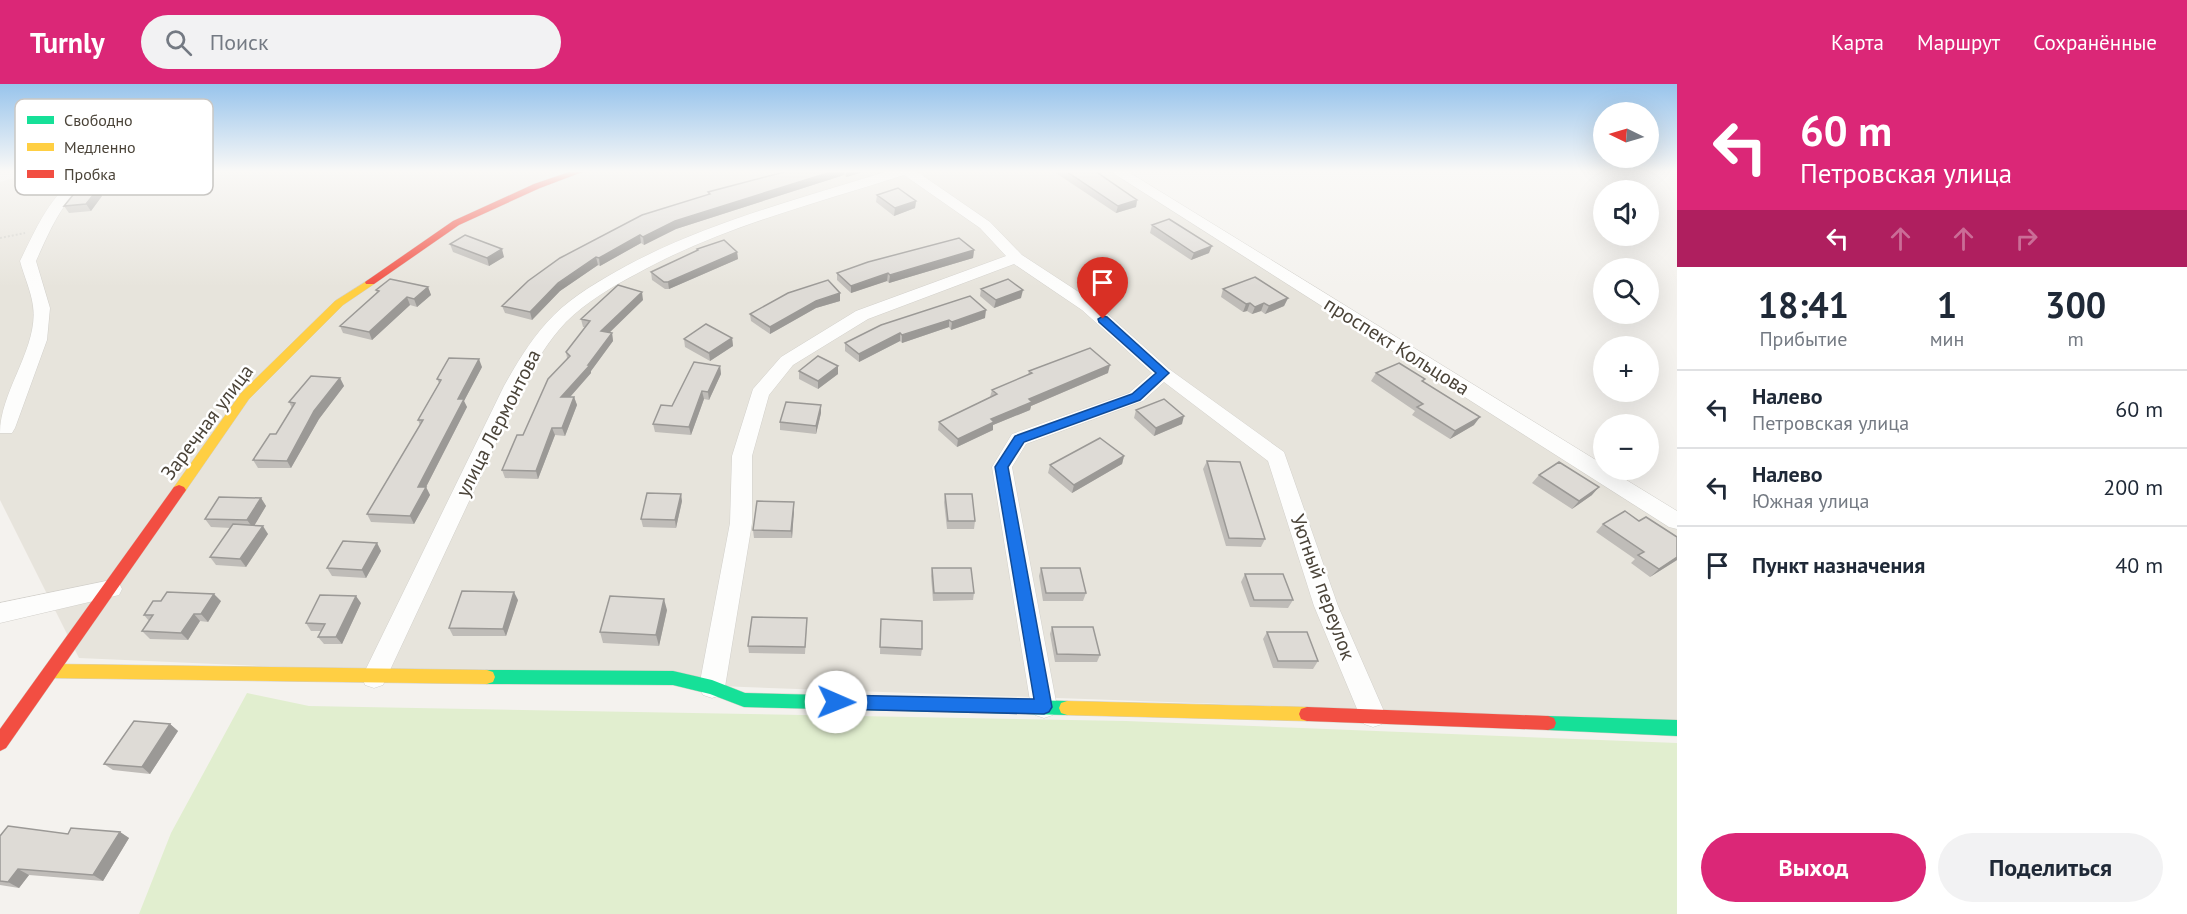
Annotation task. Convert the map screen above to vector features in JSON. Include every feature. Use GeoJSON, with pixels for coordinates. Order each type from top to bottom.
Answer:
{"type":"FeatureCollection","features":[{"type":"Feature","properties":{"kind":"street"},"geometry":{"type":"LineString","coordinates":[[5,428],[38,340],[42,308],[28,261],[55,210]]}},
{"type":"Feature","properties":{"kind":"street","name":"Заречная улица"},"geometry":{"type":"LineString","coordinates":[[0,743],[111,589],[245,396],[339,303],[456,223],[485,210]]}},
{"type":"Feature","properties":{"kind":"street","name":"улица Лермонтова"},"geometry":{"type":"LineString","coordinates":[[374,677],[470,475],[534,348],[575,305],[631,268],[704,235],[783,210]]}},
{"type":"Feature","properties":{"kind":"street"},"geometry":{"type":"LineString","coordinates":[[962,210],[985,225],[1016,258],[1088,306],[1163,373],[1136,397],[1019,439],[1002,467],[1044,707]]}},
{"type":"Feature","properties":{"kind":"street","name":"проспект Кольцова"},"geometry":{"type":"LineString","coordinates":[[1179,210],[1677,521]]}},
{"type":"Feature","properties":{"kind":"street"},"geometry":{"type":"LineString","coordinates":[[712,687],[741,523],[742,456],[760,393],[787,361],[862,315],[1016,258]]}},
{"type":"Feature","properties":{"kind":"street","name":"Уютный переулок"},"geometry":{"type":"LineString","coordinates":[[1163,373],[1277,457],[1326,606],[1373,716]]}},
{"type":"Feature","properties":{"kind":"street"},"geometry":{"type":"LineString","coordinates":[[0,613],[111,589]]}},
{"type":"Feature","properties":{"kind":"street"},"geometry":{"type":"LineString","coordinates":[[52,671],[374,677],[673,678],[712,687],[744,700],[1373,716],[1677,728]]}},
{"type":"Feature","properties":{"kind":"shaded area"},"geometry":{"type":"Polygon","coordinates":[[[0,210],[1172,210],[1593,473],[1593,480],[1604,480],[1677,526],[1677,720],[744,687],[79,658],[0,500],[0,210]]]}},
{"type":"Feature","properties":{"kind":"green space"},"geometry":{"type":"Polygon","coordinates":[[[247,693],[309,706],[1126,721],[1677,743],[1677,914],[139,914],[171,833],[247,693]]]}},
{"type":"Feature","properties":{"kind":"building"},"geometry":{"type":"Polygon","coordinates":[[[659,210],[711,210],[675,221],[643,237],[640,235],[599,258],[596,257],[558,283],[530,312],[502,306],[528,281],[560,258],[642,215],[659,210]]]}},
{"type":"Feature","properties":{"kind":"building"},"geometry":{"type":"Polygon","coordinates":[[[1169,219],[1212,246],[1194,253],[1152,225],[1169,219]]]}},
{"type":"Feature","properties":{"kind":"building"},"geometry":{"type":"Polygon","coordinates":[[[465,235],[502,249],[487,258],[450,244],[465,235]]]}},
{"type":"Feature","properties":{"kind":"building"},"geometry":{"type":"Polygon","coordinates":[[[959,238],[974,250],[890,275],[888,273],[851,286],[837,273],[868,262],[959,238]]]}},
{"type":"Feature","properties":{"kind":"building"},"geometry":{"type":"Polygon","coordinates":[[[724,240],[737,252],[668,282],[664,282],[651,272],[697,249],[724,240]]]}},
{"type":"Feature","properties":{"kind":"building"},"geometry":{"type":"Polygon","coordinates":[[[1255,277],[1288,298],[1269,306],[1264,303],[1255,307],[1223,289],[1255,277]]]}},
{"type":"Feature","properties":{"kind":"building"},"geometry":{"type":"Polygon","coordinates":[[[390,279],[428,287],[414,299],[407,297],[369,332],[340,326],[379,291],[376,290],[390,279]]]}},
{"type":"Feature","properties":{"kind":"building"},"geometry":{"type":"Polygon","coordinates":[[[1008,279],[1023,290],[996,300],[981,289],[1008,279]]]}},
{"type":"Feature","properties":{"kind":"building"},"geometry":{"type":"Polygon","coordinates":[[[828,280],[840,293],[816,301],[770,327],[750,314],[788,293],[828,280]]]}},
{"type":"Feature","properties":{"kind":"building"},"geometry":{"type":"Polygon","coordinates":[[[618,285],[642,292],[601,331],[612,333],[588,365],[590,365],[561,397],[574,397],[562,428],[552,428],[536,471],[502,470],[517,435],[523,435],[548,379],[570,356],[566,352],[590,321],[581,319],[618,285]]]}},
{"type":"Feature","properties":{"kind":"building"},"geometry":{"type":"Polygon","coordinates":[[[970,296],[986,310],[952,322],[949,320],[902,335],[900,333],[859,354],[845,343],[881,325],[970,296]]]}},
{"type":"Feature","properties":{"kind":"building"},"geometry":{"type":"Polygon","coordinates":[[[706,324],[732,338],[709,353],[684,339],[706,324]]]}},
{"type":"Feature","properties":{"kind":"building"},"geometry":{"type":"Polygon","coordinates":[[[1090,348],[1110,365],[1029,399],[1032,402],[991,419],[994,422],[958,439],[939,422],[997,394],[992,390],[1032,373],[1029,371],[1090,348]]]}},
{"type":"Feature","properties":{"kind":"building"},"geometry":{"type":"Polygon","coordinates":[[[818,356],[838,366],[818,381],[799,371],[818,356]]]}},
{"type":"Feature","properties":{"kind":"building"},"geometry":{"type":"Polygon","coordinates":[[[449,358],[479,359],[458,399],[464,399],[418,487],[426,487],[410,516],[367,514],[423,420],[418,420],[441,380],[437,379],[449,358]]]}},
{"type":"Feature","properties":{"kind":"building"},"geometry":{"type":"Polygon","coordinates":[[[694,362],[720,366],[708,392],[702,391],[689,427],[653,424],[661,405],[672,406],[694,362]]]}},
{"type":"Feature","properties":{"kind":"building"},"geometry":{"type":"Polygon","coordinates":[[[1399,363],[1425,379],[1422,381],[1480,417],[1455,431],[1417,407],[1423,404],[1376,373],[1399,363]]]}},
{"type":"Feature","properties":{"kind":"building"},"geometry":{"type":"Polygon","coordinates":[[[311,376],[340,378],[314,411],[287,461],[253,460],[270,434],[276,434],[295,403],[289,402],[311,376]]]}},
{"type":"Feature","properties":{"kind":"building"},"geometry":{"type":"Polygon","coordinates":[[[1164,399],[1184,416],[1156,428],[1136,410],[1164,399]]]}},
{"type":"Feature","properties":{"kind":"building"},"geometry":{"type":"Polygon","coordinates":[[[786,402],[821,405],[816,426],[780,422],[786,402]]]}},
{"type":"Feature","properties":{"kind":"building"},"geometry":{"type":"Polygon","coordinates":[[[1100,438],[1124,456],[1074,485],[1050,465],[1100,438]]]}},
{"type":"Feature","properties":{"kind":"building"},"geometry":{"type":"Polygon","coordinates":[[[1207,461],[1240,462],[1265,539],[1229,538],[1207,461]]]}},
{"type":"Feature","properties":{"kind":"building"},"geometry":{"type":"Polygon","coordinates":[[[1559,462],[1599,487],[1579,501],[1539,475],[1559,462]]]}},
{"type":"Feature","properties":{"kind":"building"},"geometry":{"type":"Polygon","coordinates":[[[647,493],[681,494],[675,520],[641,519],[647,493]]]}},
{"type":"Feature","properties":{"kind":"building"},"geometry":{"type":"Polygon","coordinates":[[[945,494],[972,494],[975,521],[948,521],[945,494]]]}},
{"type":"Feature","properties":{"kind":"building"},"geometry":{"type":"Polygon","coordinates":[[[219,497],[261,498],[247,520],[205,519],[219,497]]]}},
{"type":"Feature","properties":{"kind":"building"},"geometry":{"type":"Polygon","coordinates":[[[757,501],[794,502],[791,531],[753,530],[757,501]]]}},
{"type":"Feature","properties":{"kind":"building"},"geometry":{"type":"Polygon","coordinates":[[[1625,511],[1639,521],[1646,517],[1677,537],[1677,557],[1659,569],[1638,555],[1644,552],[1603,524],[1625,511]]]}},
{"type":"Feature","properties":{"kind":"building"},"geometry":{"type":"Polygon","coordinates":[[[233,524],[263,526],[240,559],[210,557],[233,524]]]}},
{"type":"Feature","properties":{"kind":"building"},"geometry":{"type":"Polygon","coordinates":[[[343,541],[377,543],[362,570],[327,568],[343,541]]]}},
{"type":"Feature","properties":{"kind":"building"},"geometry":{"type":"Polygon","coordinates":[[[932,568],[971,568],[974,593],[934,593],[932,568]]]}},
{"type":"Feature","properties":{"kind":"building"},"geometry":{"type":"Polygon","coordinates":[[[1041,568],[1080,568],[1086,593],[1046,593],[1041,568]]]}},
{"type":"Feature","properties":{"kind":"building"},"geometry":{"type":"Polygon","coordinates":[[[1245,574],[1283,574],[1293,600],[1254,600],[1245,574]]]}},
{"type":"Feature","properties":{"kind":"building"},"geometry":{"type":"Polygon","coordinates":[[[462,591],[514,592],[503,629],[449,628],[462,591]]]}},
{"type":"Feature","properties":{"kind":"building"},"geometry":{"type":"Polygon","coordinates":[[[167,592],[214,594],[201,614],[194,614],[181,633],[142,631],[153,615],[144,615],[153,601],[161,601],[167,592]]]}},
{"type":"Feature","properties":{"kind":"building"},"geometry":{"type":"Polygon","coordinates":[[[320,595],[356,596],[336,637],[318,637],[325,624],[306,623],[320,595]]]}},
{"type":"Feature","properties":{"kind":"building"},"geometry":{"type":"Polygon","coordinates":[[[610,596],[664,599],[656,635],[600,632],[610,596]]]}},
{"type":"Feature","properties":{"kind":"building"},"geometry":{"type":"Polygon","coordinates":[[[752,617],[807,618],[805,647],[748,646],[752,617]]]}},
{"type":"Feature","properties":{"kind":"building"},"geometry":{"type":"Polygon","coordinates":[[[881,619],[922,621],[922,649],[880,647],[881,619]]]}},
{"type":"Feature","properties":{"kind":"building"},"geometry":{"type":"Polygon","coordinates":[[[1052,627],[1093,627],[1100,655],[1057,654],[1052,627]]]}},
{"type":"Feature","properties":{"kind":"building"},"geometry":{"type":"Polygon","coordinates":[[[1267,632],[1307,632],[1318,661],[1278,661],[1267,632]]]}},
{"type":"Feature","properties":{"kind":"building"},"geometry":{"type":"Polygon","coordinates":[[[134,721],[170,724],[142,767],[104,764],[134,721]]]}},
{"type":"Feature","properties":{"kind":"building"},"geometry":{"type":"Polygon","coordinates":[[[8,826],[68,834],[71,828],[120,832],[93,875],[18,869],[8,882],[0,881],[0,836],[8,826]]]}},
{"type":"Feature","properties":{"kind":"traffic: fast"},"geometry":{"type":"LineString","coordinates":[[487,677],[673,678],[712,687],[744,700],[1067,708]]}},
{"type":"Feature","properties":{"kind":"traffic: fast"},"geometry":{"type":"LineString","coordinates":[[1548,723],[1677,728]]}},
{"type":"Feature","properties":{"kind":"traffic: slow"},"geometry":{"type":"LineString","coordinates":[[179,490],[245,396],[339,303],[370,282]]}},
{"type":"Feature","properties":{"kind":"traffic: slow"},"geometry":{"type":"LineString","coordinates":[[52,671],[487,677]]}},
{"type":"Feature","properties":{"kind":"traffic: slow"},"geometry":{"type":"LineString","coordinates":[[1067,708],[1307,714]]}},
{"type":"Feature","properties":{"kind":"traffic: jam"},"geometry":{"type":"LineString","coordinates":[[370,282],[456,223],[485,210]]}},
{"type":"Feature","properties":{"kind":"traffic: jam"},"geometry":{"type":"LineString","coordinates":[[0,743],[179,490]]}},
{"type":"Feature","properties":{"kind":"traffic: jam"},"geometry":{"type":"LineString","coordinates":[[1307,714],[1548,723]]}},
{"type":"Feature","properties":{"kind":"route"},"geometry":{"type":"LineString","coordinates":[[836,702],[1044,707],[1002,467],[1019,439],[1136,397],[1163,373],[1103,319]]}}]}
